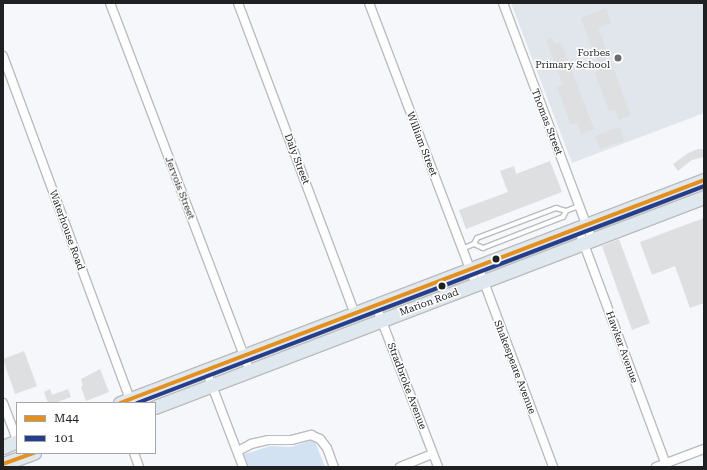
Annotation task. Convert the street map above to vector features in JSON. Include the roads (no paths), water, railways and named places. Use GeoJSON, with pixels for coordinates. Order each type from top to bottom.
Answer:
{"type":"FeatureCollection","features":[{"type":"Feature","properties":{"kind":"main road","name":"Marion Road"},"geometry":{"type":"LineString","coordinates":[[127,402],[243,355],[355,314],[704,180]]}},
{"type":"Feature","properties":{"kind":"main road","name":"Marion Road"},"geometry":{"type":"LineString","coordinates":[[156,407],[250,372],[704,197]]}},
{"type":"Feature","properties":{"kind":"main road"},"geometry":{"type":"LineString","coordinates":[[3,447],[16,441]]}},
{"type":"Feature","properties":{"kind":"main road"},"geometry":{"type":"LineString","coordinates":[[3,464],[26,454]]}},
{"type":"Feature","properties":{"kind":"street","name":"Jervois Street"},"geometry":{"type":"LineString","coordinates":[[110,3],[250,372]]}},
{"type":"Feature","properties":{"kind":"street","name":"Daly Street"},"geometry":{"type":"LineString","coordinates":[[238,3],[355,314]]}},
{"type":"Feature","properties":{"kind":"street","name":"William Street"},"geometry":{"type":"LineString","coordinates":[[369,3],[462,248],[474,268],[480,283]]}},
{"type":"Feature","properties":{"kind":"street","name":"Thomas Street"},"geometry":{"type":"LineString","coordinates":[[503,3],[579,206],[582,226],[588,242]]}},
{"type":"Feature","properties":{"kind":"street","name":"Waterhouse Road"},"geometry":{"type":"LineString","coordinates":[[3,56],[127,402]]}},
{"type":"Feature","properties":{"kind":"street","name":"Hawker Avenue"},"geometry":{"type":"LineString","coordinates":[[588,242],[666,465]]}},
{"type":"Feature","properties":{"kind":"street","name":"Shakespeare Avenue"},"geometry":{"type":"LineString","coordinates":[[480,283],[553,467]]}},
{"type":"Feature","properties":{"kind":"street","name":"Stradbroke Avenue"},"geometry":{"type":"LineString","coordinates":[[376,306],[438,467]]}},
{"type":"Feature","properties":{"kind":"street"},"geometry":{"type":"LineString","coordinates":[[206,370],[243,467]]}},
{"type":"Feature","properties":{"kind":"street"},"geometry":{"type":"LineString","coordinates":[[3,403],[16,438]]}},
{"type":"Feature","properties":{"kind":"street"},"geometry":{"type":"LineString","coordinates":[[238,451],[251,444],[270,440],[291,440],[311,435],[320,439],[327,448],[334,467]]}},
{"type":"Feature","properties":{"kind":"street"},"geometry":{"type":"LineString","coordinates":[[656,467],[666,465],[704,449]]}},
{"type":"Feature","properties":{"kind":"street"},"geometry":{"type":"LineString","coordinates":[[134,454],[139,467]]}},
{"type":"Feature","properties":{"kind":"street"},"geometry":{"type":"LineString","coordinates":[[400,467],[433,454]]}},
{"type":"Feature","properties":{"kind":"lane"},"geometry":{"type":"LineString","coordinates":[[474,244],[477,238],[556,208],[566,211],[579,206]]}},
{"type":"Feature","properties":{"kind":"lane"},"geometry":{"type":"LineString","coordinates":[[462,248],[474,244],[484,248],[563,217],[566,211]]}},
{"type":"Feature","properties":{"kind":"place","name":"Forbes Primary School"},"geometry":{"type":"Point","coordinates":[618,58]}}]}
